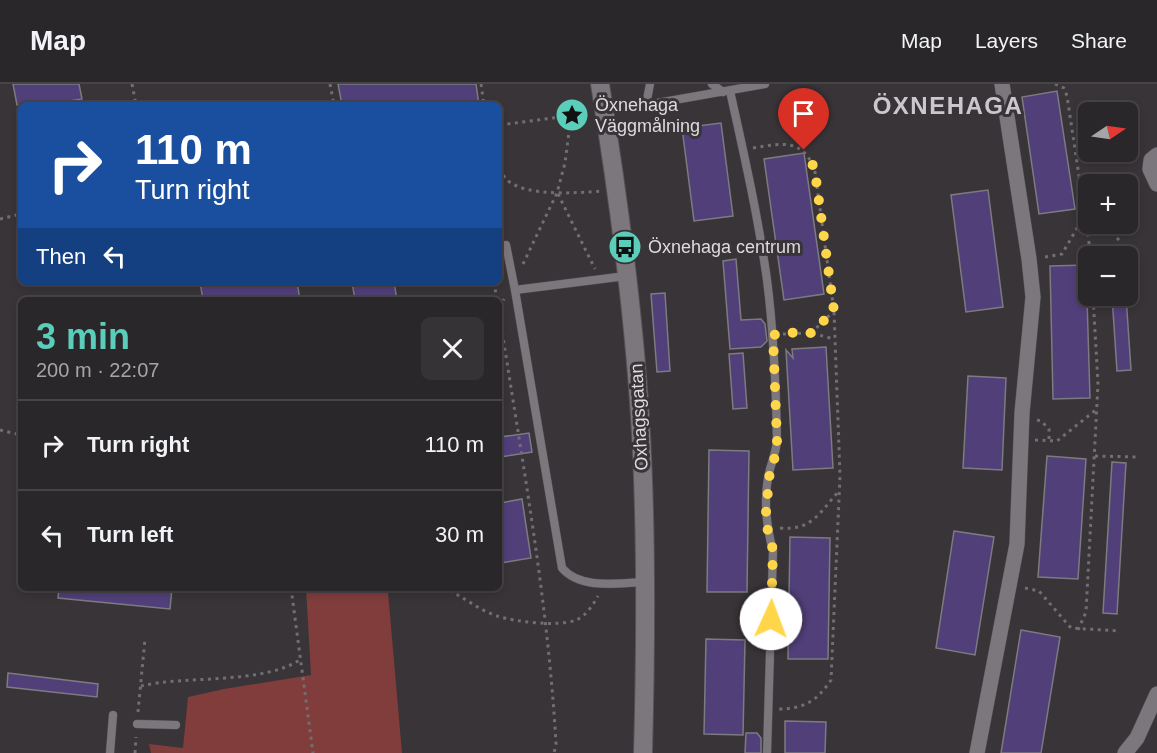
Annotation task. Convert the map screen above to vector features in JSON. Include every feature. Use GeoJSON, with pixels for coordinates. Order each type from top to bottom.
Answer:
{"type":"FeatureCollection","features":[{"type":"Feature","properties":{"kind":"street","name":"Oxhagsgatan"},"geometry":{"type":"LineString","coordinates":[[600,84],[628,276],[640,418],[645,582],[643,753]]}},
{"type":"Feature","properties":{"kind":"street"},"geometry":{"type":"LineString","coordinates":[[977,753],[1017,544],[1022,420],[1033,297],[1002,84]]}},
{"type":"Feature","properties":{"kind":"street"},"geometry":{"type":"LineString","coordinates":[[1157,155],[1151,160],[1150,169],[1157,184]]}},
{"type":"Feature","properties":{"kind":"street"},"geometry":{"type":"LineString","coordinates":[[1125,753],[1137,738],[1157,694]]}},
{"type":"Feature","properties":{"kind":"lane"},"geometry":{"type":"LineString","coordinates":[[650,84],[646,105],[765,84]]}},
{"type":"Feature","properties":{"kind":"lane"},"geometry":{"type":"LineString","coordinates":[[711,84],[727,91]]}},
{"type":"Feature","properties":{"kind":"lane"},"geometry":{"type":"LineString","coordinates":[[727,91],[743,149],[757,218],[773,335],[777,441],[775,457],[770,470],[767,527],[773,550],[766,753]]}},
{"type":"Feature","properties":{"kind":"lane"},"geometry":{"type":"LineString","coordinates":[[506,245],[562,568],[570,577],[581,581],[645,582]]}},
{"type":"Feature","properties":{"kind":"lane"},"geometry":{"type":"LineString","coordinates":[[514,286],[628,276]]}},
{"type":"Feature","properties":{"kind":"lane"},"geometry":{"type":"LineString","coordinates":[[110,753],[113,715]]}},
{"type":"Feature","properties":{"kind":"lane"},"geometry":{"type":"LineString","coordinates":[[137,724],[176,725]]}},
{"type":"Feature","properties":{"kind":"path"},"geometry":{"type":"LineString","coordinates":[[132,84],[135,102]]}},
{"type":"Feature","properties":{"kind":"path"},"geometry":{"type":"LineString","coordinates":[[330,84],[333,102]]}},
{"type":"Feature","properties":{"kind":"path"},"geometry":{"type":"LineString","coordinates":[[481,84],[484,102]]}},
{"type":"Feature","properties":{"kind":"path"},"geometry":{"type":"LineString","coordinates":[[1055,84],[1064,88],[1067,96],[1080,174]]}},
{"type":"Feature","properties":{"kind":"path"},"geometry":{"type":"LineString","coordinates":[[502,125],[583,114]]}},
{"type":"Feature","properties":{"kind":"path"},"geometry":{"type":"LineString","coordinates":[[502,304],[514,286],[557,193],[565,163],[571,116]]}},
{"type":"Feature","properties":{"kind":"path"},"geometry":{"type":"LineString","coordinates":[[743,149],[781,144],[794,146],[804,150],[811,160],[815,172],[834,311],[840,489],[831,680],[825,689],[803,707],[769,709]]}},
{"type":"Feature","properties":{"kind":"path"},"geometry":{"type":"LineString","coordinates":[[502,167],[507,180]]}},
{"type":"Feature","properties":{"kind":"path"},"geometry":{"type":"LineString","coordinates":[[502,181],[507,180],[529,189],[557,193],[603,191]]}},
{"type":"Feature","properties":{"kind":"path"},"geometry":{"type":"LineString","coordinates":[[557,193],[600,279]]}},
{"type":"Feature","properties":{"kind":"path"},"geometry":{"type":"LineString","coordinates":[[0,219],[18,215]]}},
{"type":"Feature","properties":{"kind":"path"},"geometry":{"type":"LineString","coordinates":[[1029,259],[1062,254],[1078,226]]}},
{"type":"Feature","properties":{"kind":"path"},"geometry":{"type":"LineString","coordinates":[[1078,630],[1086,612],[1095,456],[1098,384],[1094,306]]}},
{"type":"Feature","properties":{"kind":"path"},"geometry":{"type":"LineString","coordinates":[[811,333],[834,311]]}},
{"type":"Feature","properties":{"kind":"path"},"geometry":{"type":"LineString","coordinates":[[502,331],[546,622],[552,673],[556,744],[554,753]]}},
{"type":"Feature","properties":{"kind":"path"},"geometry":{"type":"LineString","coordinates":[[773,335],[798,332],[834,339]]}},
{"type":"Feature","properties":{"kind":"path"},"geometry":{"type":"LineString","coordinates":[[1021,440],[1057,441],[1097,409]]}},
{"type":"Feature","properties":{"kind":"path"},"geometry":{"type":"LineString","coordinates":[[1022,420],[1041,421],[1050,429],[1048,441]]}},
{"type":"Feature","properties":{"kind":"path"},"geometry":{"type":"LineString","coordinates":[[0,430],[18,434]]}},
{"type":"Feature","properties":{"kind":"path"},"geometry":{"type":"LineString","coordinates":[[1095,456],[1136,457]]}},
{"type":"Feature","properties":{"kind":"path"},"geometry":{"type":"LineString","coordinates":[[767,527],[794,529],[801,527],[816,516],[840,489]]}},
{"type":"Feature","properties":{"kind":"path"},"geometry":{"type":"LineString","coordinates":[[449,591],[496,616],[566,622],[579,619],[593,606],[601,592],[602,583]]}},
{"type":"Feature","properties":{"kind":"path"},"geometry":{"type":"LineString","coordinates":[[1008,585],[1039,591],[1071,628],[1120,631]]}},
{"type":"Feature","properties":{"kind":"path"},"geometry":{"type":"LineString","coordinates":[[291,591],[313,753]]}},
{"type":"Feature","properties":{"kind":"path"},"geometry":{"type":"LineString","coordinates":[[135,753],[145,639]]}},
{"type":"Feature","properties":{"kind":"path"},"geometry":{"type":"LineString","coordinates":[[141,686],[163,681],[241,676],[278,669],[292,665],[301,659]]}},
{"type":"Feature","properties":{"kind":"shaded area"},"geometry":{"type":"Polygon","coordinates":[[[306,591],[388,591],[402,753],[151,753],[149,744],[183,748],[188,697],[311,675],[306,591]]]}},
{"type":"Feature","properties":{"kind":"building"},"geometry":{"type":"Polygon","coordinates":[[[13,84],[79,84],[82,99],[63,102],[18,102],[17,105],[13,84]]]}},
{"type":"Feature","properties":{"kind":"building"},"geometry":{"type":"Polygon","coordinates":[[[338,84],[476,84],[479,102],[341,102],[338,84]]]}},
{"type":"Feature","properties":{"kind":"building"},"geometry":{"type":"Polygon","coordinates":[[[1057,91],[1075,209],[1039,214],[1022,97],[1057,91]]]}},
{"type":"Feature","properties":{"kind":"building"},"geometry":{"type":"Polygon","coordinates":[[[721,123],[733,216],[694,221],[682,128],[721,123]]]}},
{"type":"Feature","properties":{"kind":"building"},"geometry":{"type":"Polygon","coordinates":[[[804,153],[824,294],[784,300],[764,159],[804,153]]]}},
{"type":"Feature","properties":{"kind":"building"},"geometry":{"type":"Polygon","coordinates":[[[988,190],[1003,307],[966,312],[951,195],[988,190]]]}},
{"type":"Feature","properties":{"kind":"building"},"geometry":{"type":"Polygon","coordinates":[[[736,259],[741,320],[761,319],[765,324],[767,341],[761,347],[730,349],[723,261],[736,259]]]}},
{"type":"Feature","properties":{"kind":"building"},"geometry":{"type":"Polygon","coordinates":[[[1078,265],[1078,306],[1087,306],[1090,398],[1053,399],[1050,266],[1078,265]]]}},
{"type":"Feature","properties":{"kind":"building"},"geometry":{"type":"Polygon","coordinates":[[[200,285],[298,285],[300,297],[202,297],[200,285]]]}},
{"type":"Feature","properties":{"kind":"building"},"geometry":{"type":"Polygon","coordinates":[[[352,285],[394,285],[396,297],[354,297],[352,285]]]}},
{"type":"Feature","properties":{"kind":"building"},"geometry":{"type":"Polygon","coordinates":[[[665,293],[670,371],[657,372],[651,294],[665,293]]]}},
{"type":"Feature","properties":{"kind":"building"},"geometry":{"type":"Polygon","coordinates":[[[1113,306],[1127,306],[1131,370],[1117,371],[1113,306]]]}},
{"type":"Feature","properties":{"kind":"building"},"geometry":{"type":"Polygon","coordinates":[[[826,347],[833,468],[793,470],[786,350],[793,358],[792,349],[826,347]]]}},
{"type":"Feature","properties":{"kind":"building"},"geometry":{"type":"Polygon","coordinates":[[[743,353],[747,408],[733,409],[729,354],[743,353]]]}},
{"type":"Feature","properties":{"kind":"building"},"geometry":{"type":"Polygon","coordinates":[[[968,376],[1006,378],[1002,470],[963,468],[968,376]]]}},
{"type":"Feature","properties":{"kind":"building"},"geometry":{"type":"Polygon","coordinates":[[[529,433],[532,452],[502,457],[502,437],[529,433]]]}},
{"type":"Feature","properties":{"kind":"building"},"geometry":{"type":"Polygon","coordinates":[[[709,450],[749,451],[747,592],[707,592],[709,450]]]}},
{"type":"Feature","properties":{"kind":"building"},"geometry":{"type":"Polygon","coordinates":[[[1047,456],[1086,459],[1078,579],[1038,577],[1047,456]]]}},
{"type":"Feature","properties":{"kind":"building"},"geometry":{"type":"Polygon","coordinates":[[[1112,462],[1126,463],[1117,614],[1103,613],[1112,462]]]}},
{"type":"Feature","properties":{"kind":"building"},"geometry":{"type":"Polygon","coordinates":[[[522,499],[531,558],[502,563],[502,503],[522,499]]]}},
{"type":"Feature","properties":{"kind":"building"},"geometry":{"type":"Polygon","coordinates":[[[954,531],[994,537],[975,655],[936,648],[954,531]]]}},
{"type":"Feature","properties":{"kind":"building"},"geometry":{"type":"Polygon","coordinates":[[[790,537],[830,538],[828,659],[788,659],[790,537]]]}},
{"type":"Feature","properties":{"kind":"building"},"geometry":{"type":"Polygon","coordinates":[[[59,591],[172,591],[170,609],[58,598],[59,591]]]}},
{"type":"Feature","properties":{"kind":"building"},"geometry":{"type":"Polygon","coordinates":[[[745,602],[756,602],[762,607],[761,625],[756,629],[744,630],[745,602]]]}},
{"type":"Feature","properties":{"kind":"building"},"geometry":{"type":"Polygon","coordinates":[[[1021,630],[1060,637],[1041,753],[1001,753],[1021,630]]]}},
{"type":"Feature","properties":{"kind":"building"},"geometry":{"type":"Polygon","coordinates":[[[706,639],[745,640],[743,735],[704,734],[706,639]]]}},
{"type":"Feature","properties":{"kind":"building"},"geometry":{"type":"Polygon","coordinates":[[[8,673],[98,684],[97,697],[7,687],[8,673]]]}},
{"type":"Feature","properties":{"kind":"building"},"geometry":{"type":"Polygon","coordinates":[[[785,721],[826,722],[825,753],[785,753],[785,721]]]}},
{"type":"Feature","properties":{"kind":"building"},"geometry":{"type":"Polygon","coordinates":[[[746,733],[757,733],[761,738],[761,753],[745,753],[746,733]]]}},
{"type":"Feature","properties":{"kind":"place","name":"Öxnehaga Väggmålning"},"geometry":{"type":"Point","coordinates":[572,115]}},
{"type":"Feature","properties":{"kind":"place","name":"Öxnehaga centrum"},"geometry":{"type":"Point","coordinates":[625,247]}},
{"type":"Feature","properties":{"kind":"district","name":"ÖXNEHAGA"},"geometry":{"type":"Point","coordinates":[948,105]}},
{"type":"Feature","properties":{"kind":"route"},"geometry":{"type":"LineString","coordinates":[[771,619],[773,550],[767,527],[766,511],[770,470],[775,457],[777,441],[773,335],[811,333],[834,311],[815,172],[804,150]]}}]}
